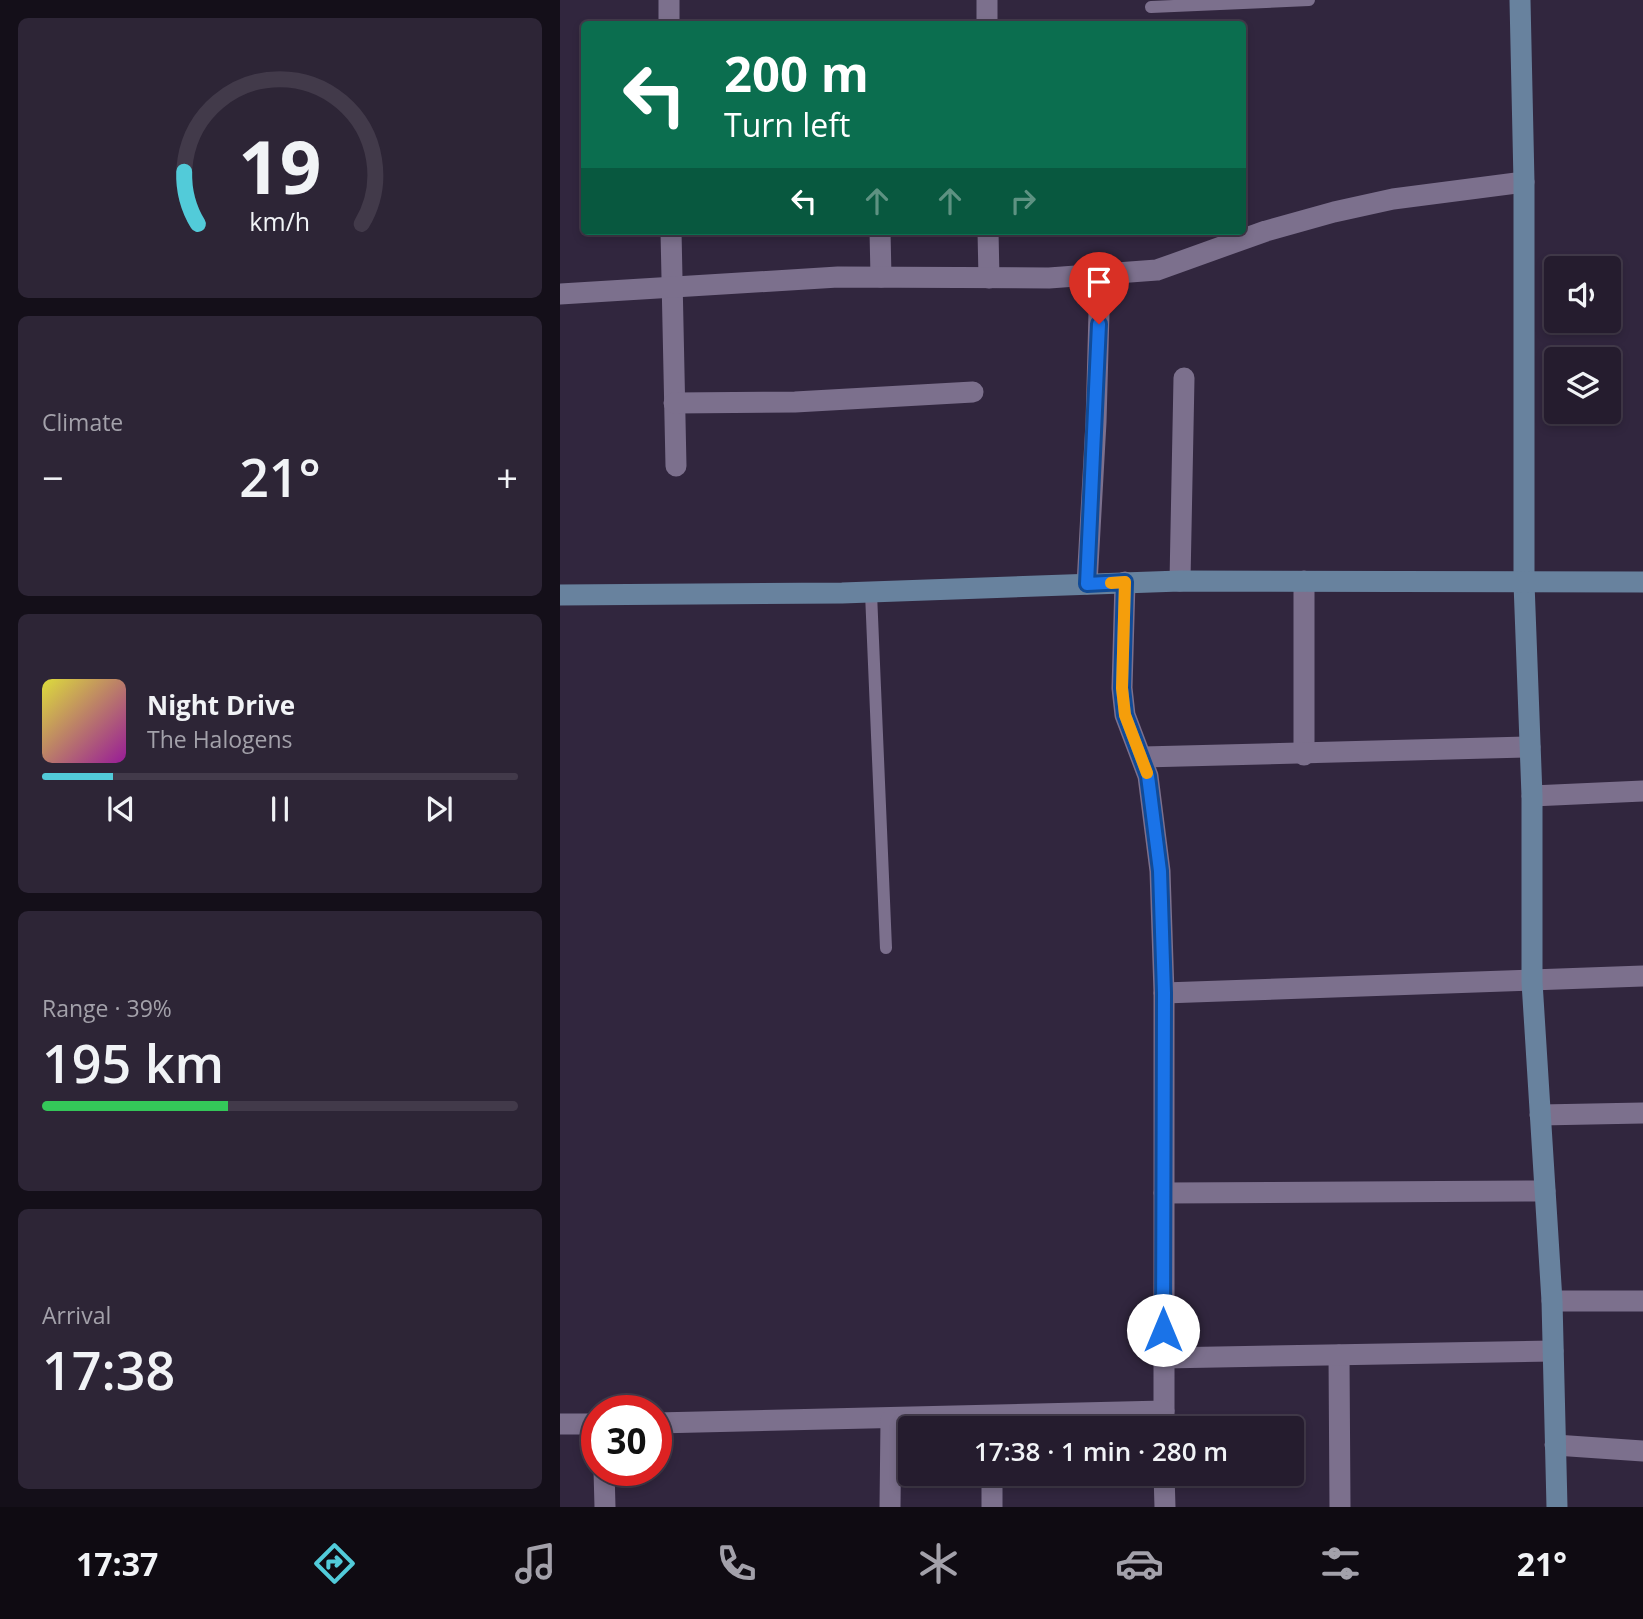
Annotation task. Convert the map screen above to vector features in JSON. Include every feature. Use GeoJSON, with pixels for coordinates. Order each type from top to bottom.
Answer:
{"type":"FeatureCollection","features":[{"type":"Feature","properties":{"kind":"street"},"geometry":{"type":"LineString","coordinates":[[669,0],[669,21]]}},
{"type":"Feature","properties":{"kind":"street"},"geometry":{"type":"LineString","coordinates":[[987,0],[987,21]]}},
{"type":"Feature","properties":{"kind":"street"},"geometry":{"type":"LineString","coordinates":[[1520,0],[1524,182],[1524,583],[1532,796],[1532,982],[1552,1301],[1557,1507]]}},
{"type":"Feature","properties":{"kind":"street"},"geometry":{"type":"LineString","coordinates":[[560,294],[881,277],[1100,276],[1157,270],[1266,231],[1334,212],[1394,199],[1524,182]]}},
{"type":"Feature","properties":{"kind":"street"},"geometry":{"type":"LineString","coordinates":[[671,235],[676,466]]}},
{"type":"Feature","properties":{"kind":"street"},"geometry":{"type":"LineString","coordinates":[[880,235],[881,277]]}},
{"type":"Feature","properties":{"kind":"street"},"geometry":{"type":"LineString","coordinates":[[988,235],[989,278]]}},
{"type":"Feature","properties":{"kind":"street"},"geometry":{"type":"LineString","coordinates":[[1087,584],[1096,422],[1100,276]]}},
{"type":"Feature","properties":{"kind":"street"},"geometry":{"type":"LineString","coordinates":[[1180,581],[1184,378]]}},
{"type":"Feature","properties":{"kind":"street"},"geometry":{"type":"LineString","coordinates":[[674,403],[795,402],[973,392]]}},
{"type":"Feature","properties":{"kind":"street"},"geometry":{"type":"LineString","coordinates":[[560,595],[871,593],[1180,581],[1643,582]]}},
{"type":"Feature","properties":{"kind":"street"},"geometry":{"type":"LineString","coordinates":[[1304,581],[1304,755]]}},
{"type":"Feature","properties":{"kind":"street"},"geometry":{"type":"LineString","coordinates":[[1125,582],[1122,688],[1125,715],[1143,757],[1160,871],[1164,993],[1164,1416]]}},
{"type":"Feature","properties":{"kind":"street"},"geometry":{"type":"LineString","coordinates":[[1143,757],[1304,755],[1530,747]]}},
{"type":"Feature","properties":{"kind":"street"},"geometry":{"type":"LineString","coordinates":[[1532,796],[1643,791]]}},
{"type":"Feature","properties":{"kind":"street"},"geometry":{"type":"LineString","coordinates":[[1164,993],[1643,976]]}},
{"type":"Feature","properties":{"kind":"street"},"geometry":{"type":"LineString","coordinates":[[1540,1115],[1643,1113]]}},
{"type":"Feature","properties":{"kind":"street"},"geometry":{"type":"LineString","coordinates":[[1164,1193],[1545,1191]]}},
{"type":"Feature","properties":{"kind":"street"},"geometry":{"type":"LineString","coordinates":[[1552,1301],[1643,1301]]}},
{"type":"Feature","properties":{"kind":"street"},"geometry":{"type":"LineString","coordinates":[[1163,1358],[1553,1351]]}},
{"type":"Feature","properties":{"kind":"street"},"geometry":{"type":"LineString","coordinates":[[1339,1355],[1340,1507]]}},
{"type":"Feature","properties":{"kind":"street"},"geometry":{"type":"LineString","coordinates":[[890,1507],[891,1420]]}},
{"type":"Feature","properties":{"kind":"street"},"geometry":{"type":"LineString","coordinates":[[672,1423],[898,1420]]}},
{"type":"Feature","properties":{"kind":"street"},"geometry":{"type":"LineString","coordinates":[[560,1424],[581,1424]]}},
{"type":"Feature","properties":{"kind":"street"},"geometry":{"type":"LineString","coordinates":[[1555,1445],[1643,1451]]}},
{"type":"Feature","properties":{"kind":"street"},"geometry":{"type":"LineString","coordinates":[[605,1486],[606,1507]]}},
{"type":"Feature","properties":{"kind":"street"},"geometry":{"type":"LineString","coordinates":[[992,1486],[992,1507]]}},
{"type":"Feature","properties":{"kind":"street"},"geometry":{"type":"LineString","coordinates":[[1164,1486],[1165,1507]]}},
{"type":"Feature","properties":{"kind":"lane"},"geometry":{"type":"LineString","coordinates":[[1151,7],[1309,0]]}},
{"type":"Feature","properties":{"kind":"lane"},"geometry":{"type":"LineString","coordinates":[[871,593],[886,948]]}},
{"type":"Feature","properties":{"kind":"slow traffic"},"geometry":{"type":"LineString","coordinates":[[1111,583],[1125,582],[1122,688],[1125,715],[1147,773]]}},
{"type":"Feature","properties":{"kind":"route"},"geometry":{"type":"LineString","coordinates":[[1099,324],[1087,584],[1125,582],[1122,688],[1125,715],[1148,776],[1160,871],[1164,993],[1163,1330]]}}]}
